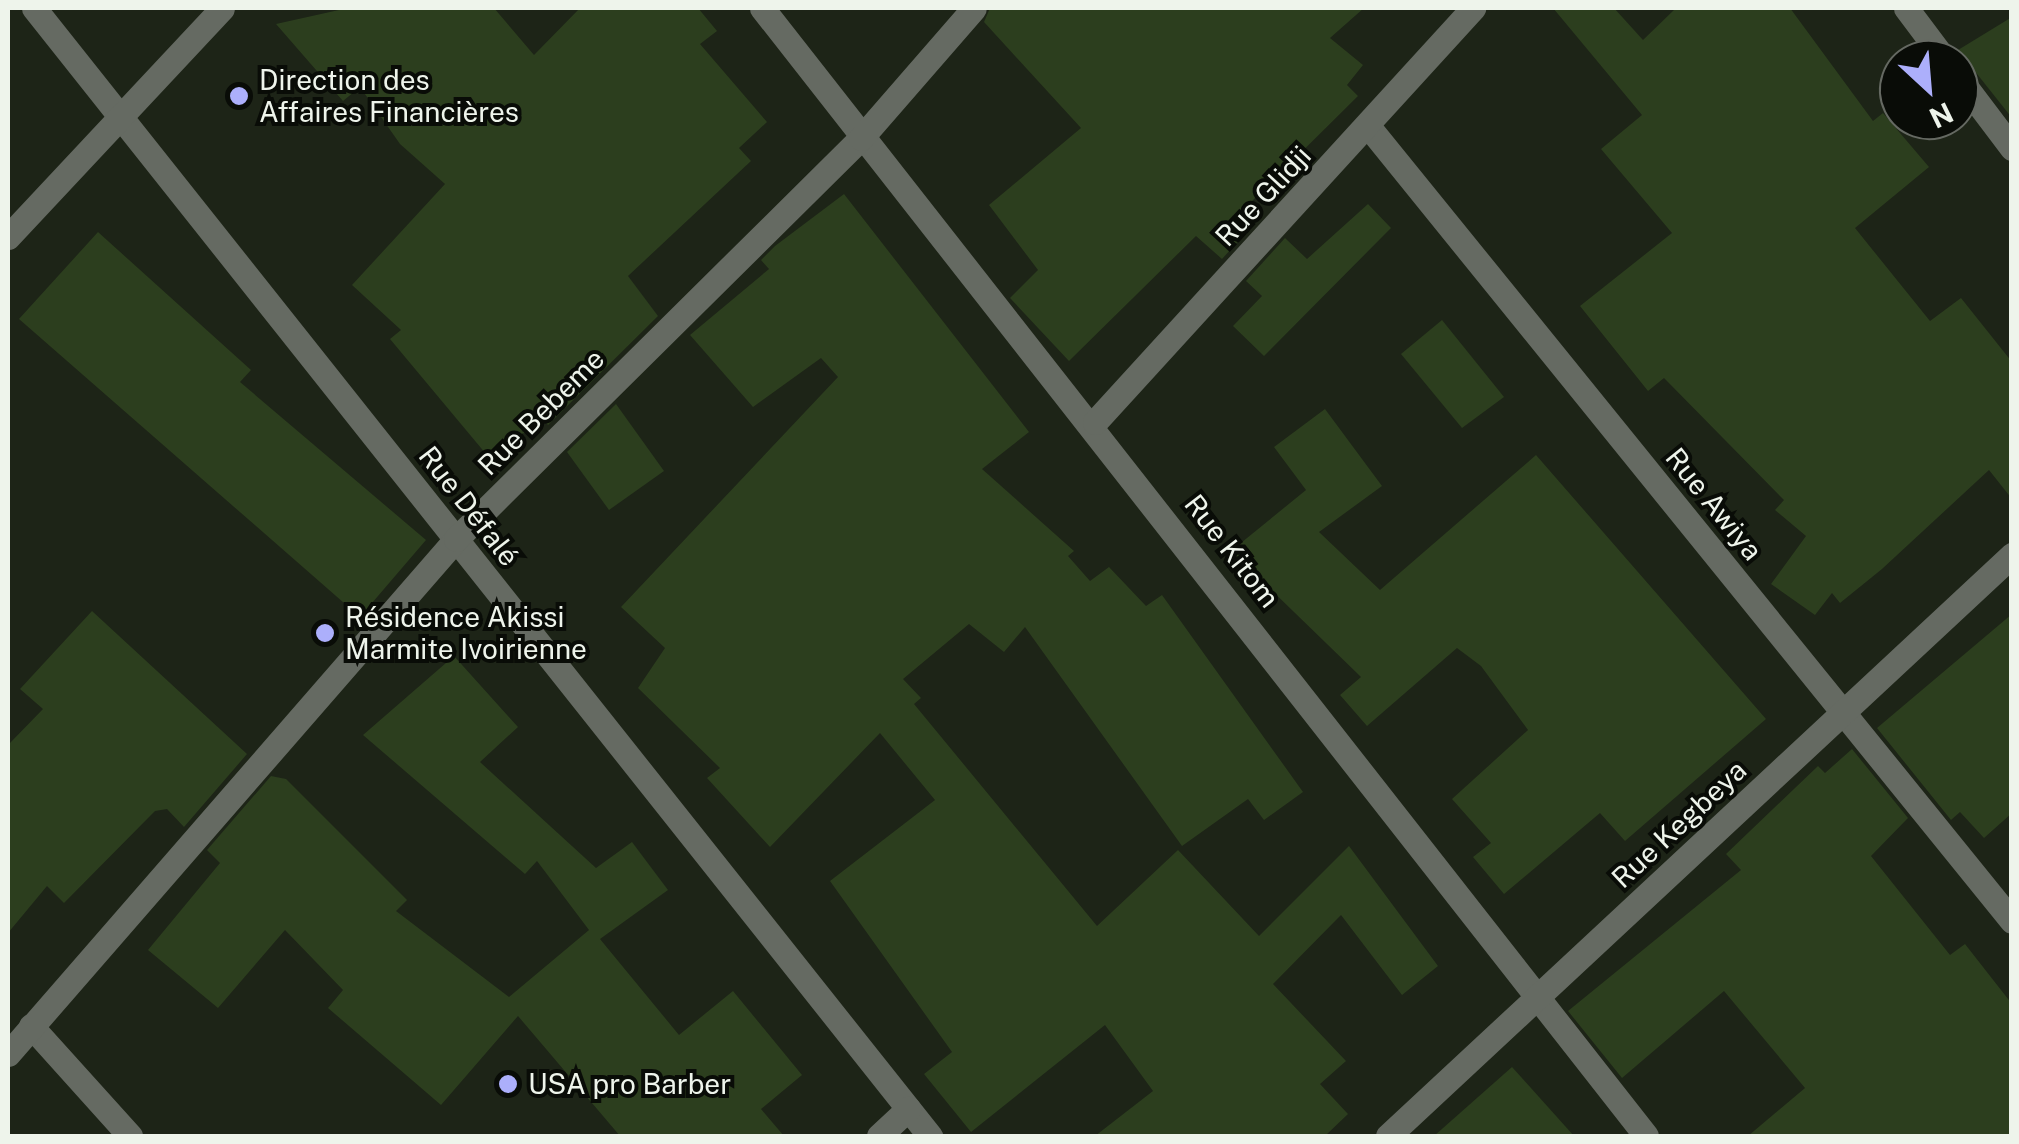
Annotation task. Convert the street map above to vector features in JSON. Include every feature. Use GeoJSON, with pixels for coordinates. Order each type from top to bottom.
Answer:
{"type":"FeatureCollection","features":[{"type":"Feature","properties":{"kind":"street","name":"Rue Défalé"},"geometry":{"type":"LineString","coordinates":[[34,8],[930,1136]]}},
{"type":"Feature","properties":{"kind":"street"},"geometry":{"type":"LineString","coordinates":[[8,237],[222,8]]}},
{"type":"Feature","properties":{"kind":"street","name":"Rue Kitom"},"geometry":{"type":"LineString","coordinates":[[762,8],[861,138],[1095,422],[1646,1136]]}},
{"type":"Feature","properties":{"kind":"street","name":"Rue Bebeme"},"geometry":{"type":"LineString","coordinates":[[8,1054],[456,539],[861,138],[974,8]]}},
{"type":"Feature","properties":{"kind":"street","name":"Rue Glidji"},"geometry":{"type":"LineString","coordinates":[[1095,422],[1473,8]]}},
{"type":"Feature","properties":{"kind":"street"},"geometry":{"type":"LineString","coordinates":[[1906,8],[1930,40]]}},
{"type":"Feature","properties":{"kind":"street"},"geometry":{"type":"LineString","coordinates":[[1979,104],[2012,148]]}},
{"type":"Feature","properties":{"kind":"street","name":"Rue Awiya"},"geometry":{"type":"LineString","coordinates":[[1368,126],[2012,921]]}},
{"type":"Feature","properties":{"kind":"street","name":"Rue Kegbeya"},"geometry":{"type":"LineString","coordinates":[[1388,1136],[2012,555]]}},
{"type":"Feature","properties":{"kind":"street"},"geometry":{"type":"LineString","coordinates":[[31,1026],[130,1136]]}},
{"type":"Feature","properties":{"kind":"street"},"geometry":{"type":"LineString","coordinates":[[879,1136],[908,1109]]}},
{"type":"Feature","properties":{"kind":"building"},"geometry":{"type":"Polygon","coordinates":[[[348,8],[494,8],[534,55],[580,8],[698,8],[717,31],[700,44],[767,122],[739,148],[751,161],[628,276],[658,316],[548,425],[542,418],[491,460],[390,339],[401,330],[352,285],[445,184],[400,144],[360,87],[343,101],[276,24],[348,8]]]}},
{"type":"Feature","properties":{"kind":"building"},"geometry":{"type":"Polygon","coordinates":[[[990,8],[1364,8],[1330,38],[1363,65],[1347,85],[1358,96],[1249,204],[1261,216],[1222,259],[1196,236],[1069,361],[1010,298],[1038,270],[989,205],[1081,128],[984,22],[990,8]]]}},
{"type":"Feature","properties":{"kind":"building"},"geometry":{"type":"Polygon","coordinates":[[[1553,8],[1614,8],[1643,40],[1676,8],[1790,8],[1873,121],[1879,116],[1879,140],[1906,140],[1929,167],[1855,228],[1930,321],[1961,298],[2012,362],[2012,499],[1989,470],[1882,569],[1840,603],[1832,593],[1815,615],[1771,584],[1806,536],[1775,510],[1784,500],[1664,378],[1648,391],[1580,306],[1672,233],[1601,149],[1642,115],[1553,8]]]}},
{"type":"Feature","properties":{"kind":"building"},"geometry":{"type":"Polygon","coordinates":[[[2012,17],[2012,118],[1979,76],[1979,40],[1974,40],[2012,17]]]}},
{"type":"Feature","properties":{"kind":"building"},"geometry":{"type":"Polygon","coordinates":[[[844,194],[1029,432],[982,469],[1074,551],[1068,556],[1090,581],[1109,567],[1146,606],[1162,595],[1303,792],[1264,820],[1248,799],[1182,846],[1025,627],[1004,652],[969,624],[903,679],[921,698],[914,704],[1097,926],[1178,850],[1259,936],[1349,846],[1438,966],[1402,995],[1341,915],[1273,984],[1346,1061],[1320,1084],[1348,1114],[1325,1136],[1095,1136],[1153,1091],[1105,1025],[971,1132],[924,1074],[952,1052],[830,881],[935,800],[880,733],[770,847],[707,778],[720,768],[638,688],[665,648],[621,607],[838,377],[821,358],[753,407],[690,335],[769,269],[761,260],[775,246],[844,194]]]}},
{"type":"Feature","properties":{"kind":"building"},"geometry":{"type":"Polygon","coordinates":[[[1368,204],[1391,228],[1264,356],[1233,326],[1262,296],[1246,281],[1285,238],[1307,259],[1368,204]]]}},
{"type":"Feature","properties":{"kind":"building"},"geometry":{"type":"Polygon","coordinates":[[[98,232],[251,370],[240,382],[426,540],[360,617],[19,319],[98,232]]]}},
{"type":"Feature","properties":{"kind":"building"},"geometry":{"type":"Polygon","coordinates":[[[1442,320],[1504,397],[1462,428],[1401,354],[1442,320]]]}},
{"type":"Feature","properties":{"kind":"building"},"geometry":{"type":"Polygon","coordinates":[[[616,404],[664,471],[609,510],[567,452],[616,404]]]}},
{"type":"Feature","properties":{"kind":"building"},"geometry":{"type":"Polygon","coordinates":[[[1325,409],[1382,486],[1319,532],[1380,590],[1536,455],[1766,719],[1625,841],[1600,813],[1504,894],[1473,857],[1491,843],[1452,799],[1528,730],[1481,666],[1457,648],[1367,726],[1340,695],[1361,677],[1231,551],[1306,490],[1274,447],[1325,409]]]}},
{"type":"Feature","properties":{"kind":"building"},"geometry":{"type":"Polygon","coordinates":[[[92,611],[247,754],[184,827],[167,809],[155,811],[64,903],[47,886],[8,933],[8,745],[43,709],[20,689],[92,611]]]}},
{"type":"Feature","properties":{"kind":"building"},"geometry":{"type":"Polygon","coordinates":[[[2012,614],[2012,813],[1984,838],[1960,812],[1951,820],[1877,728],[2012,614]]]}},
{"type":"Feature","properties":{"kind":"building"},"geometry":{"type":"Polygon","coordinates":[[[454,656],[518,727],[480,762],[596,868],[632,842],[668,890],[600,939],[679,1035],[733,991],[802,1075],[761,1109],[784,1136],[620,1136],[518,1016],[441,1105],[328,1008],[343,990],[285,930],[218,1008],[148,950],[220,863],[207,850],[271,776],[286,779],[407,900],[396,911],[509,997],[589,930],[537,861],[525,874],[363,735],[454,656]]]}},
{"type":"Feature","properties":{"kind":"building"},"geometry":{"type":"Polygon","coordinates":[[[1852,749],[1908,818],[1871,856],[1950,955],[1965,944],[2012,1004],[2012,1136],[1748,1136],[1805,1088],[1724,991],[1622,1078],[1568,1011],[1741,870],[1726,854],[1818,766],[1825,773],[1852,749]]]}},
{"type":"Feature","properties":{"kind":"building"},"geometry":{"type":"Polygon","coordinates":[[[1512,1067],[1574,1136],[1434,1136],[1512,1067]]]}},
{"type":"Feature","properties":{"kind":"place","name":"Direction des Affaires Financières"},"geometry":{"type":"Point","coordinates":[239,96]}},
{"type":"Feature","properties":{"kind":"place","name":"Résidence Akissi Marmite Ivoirienne"},"geometry":{"type":"Point","coordinates":[325,633]}},
{"type":"Feature","properties":{"kind":"place","name":"USA pro Barber"},"geometry":{"type":"Point","coordinates":[508,1084]}}]}
